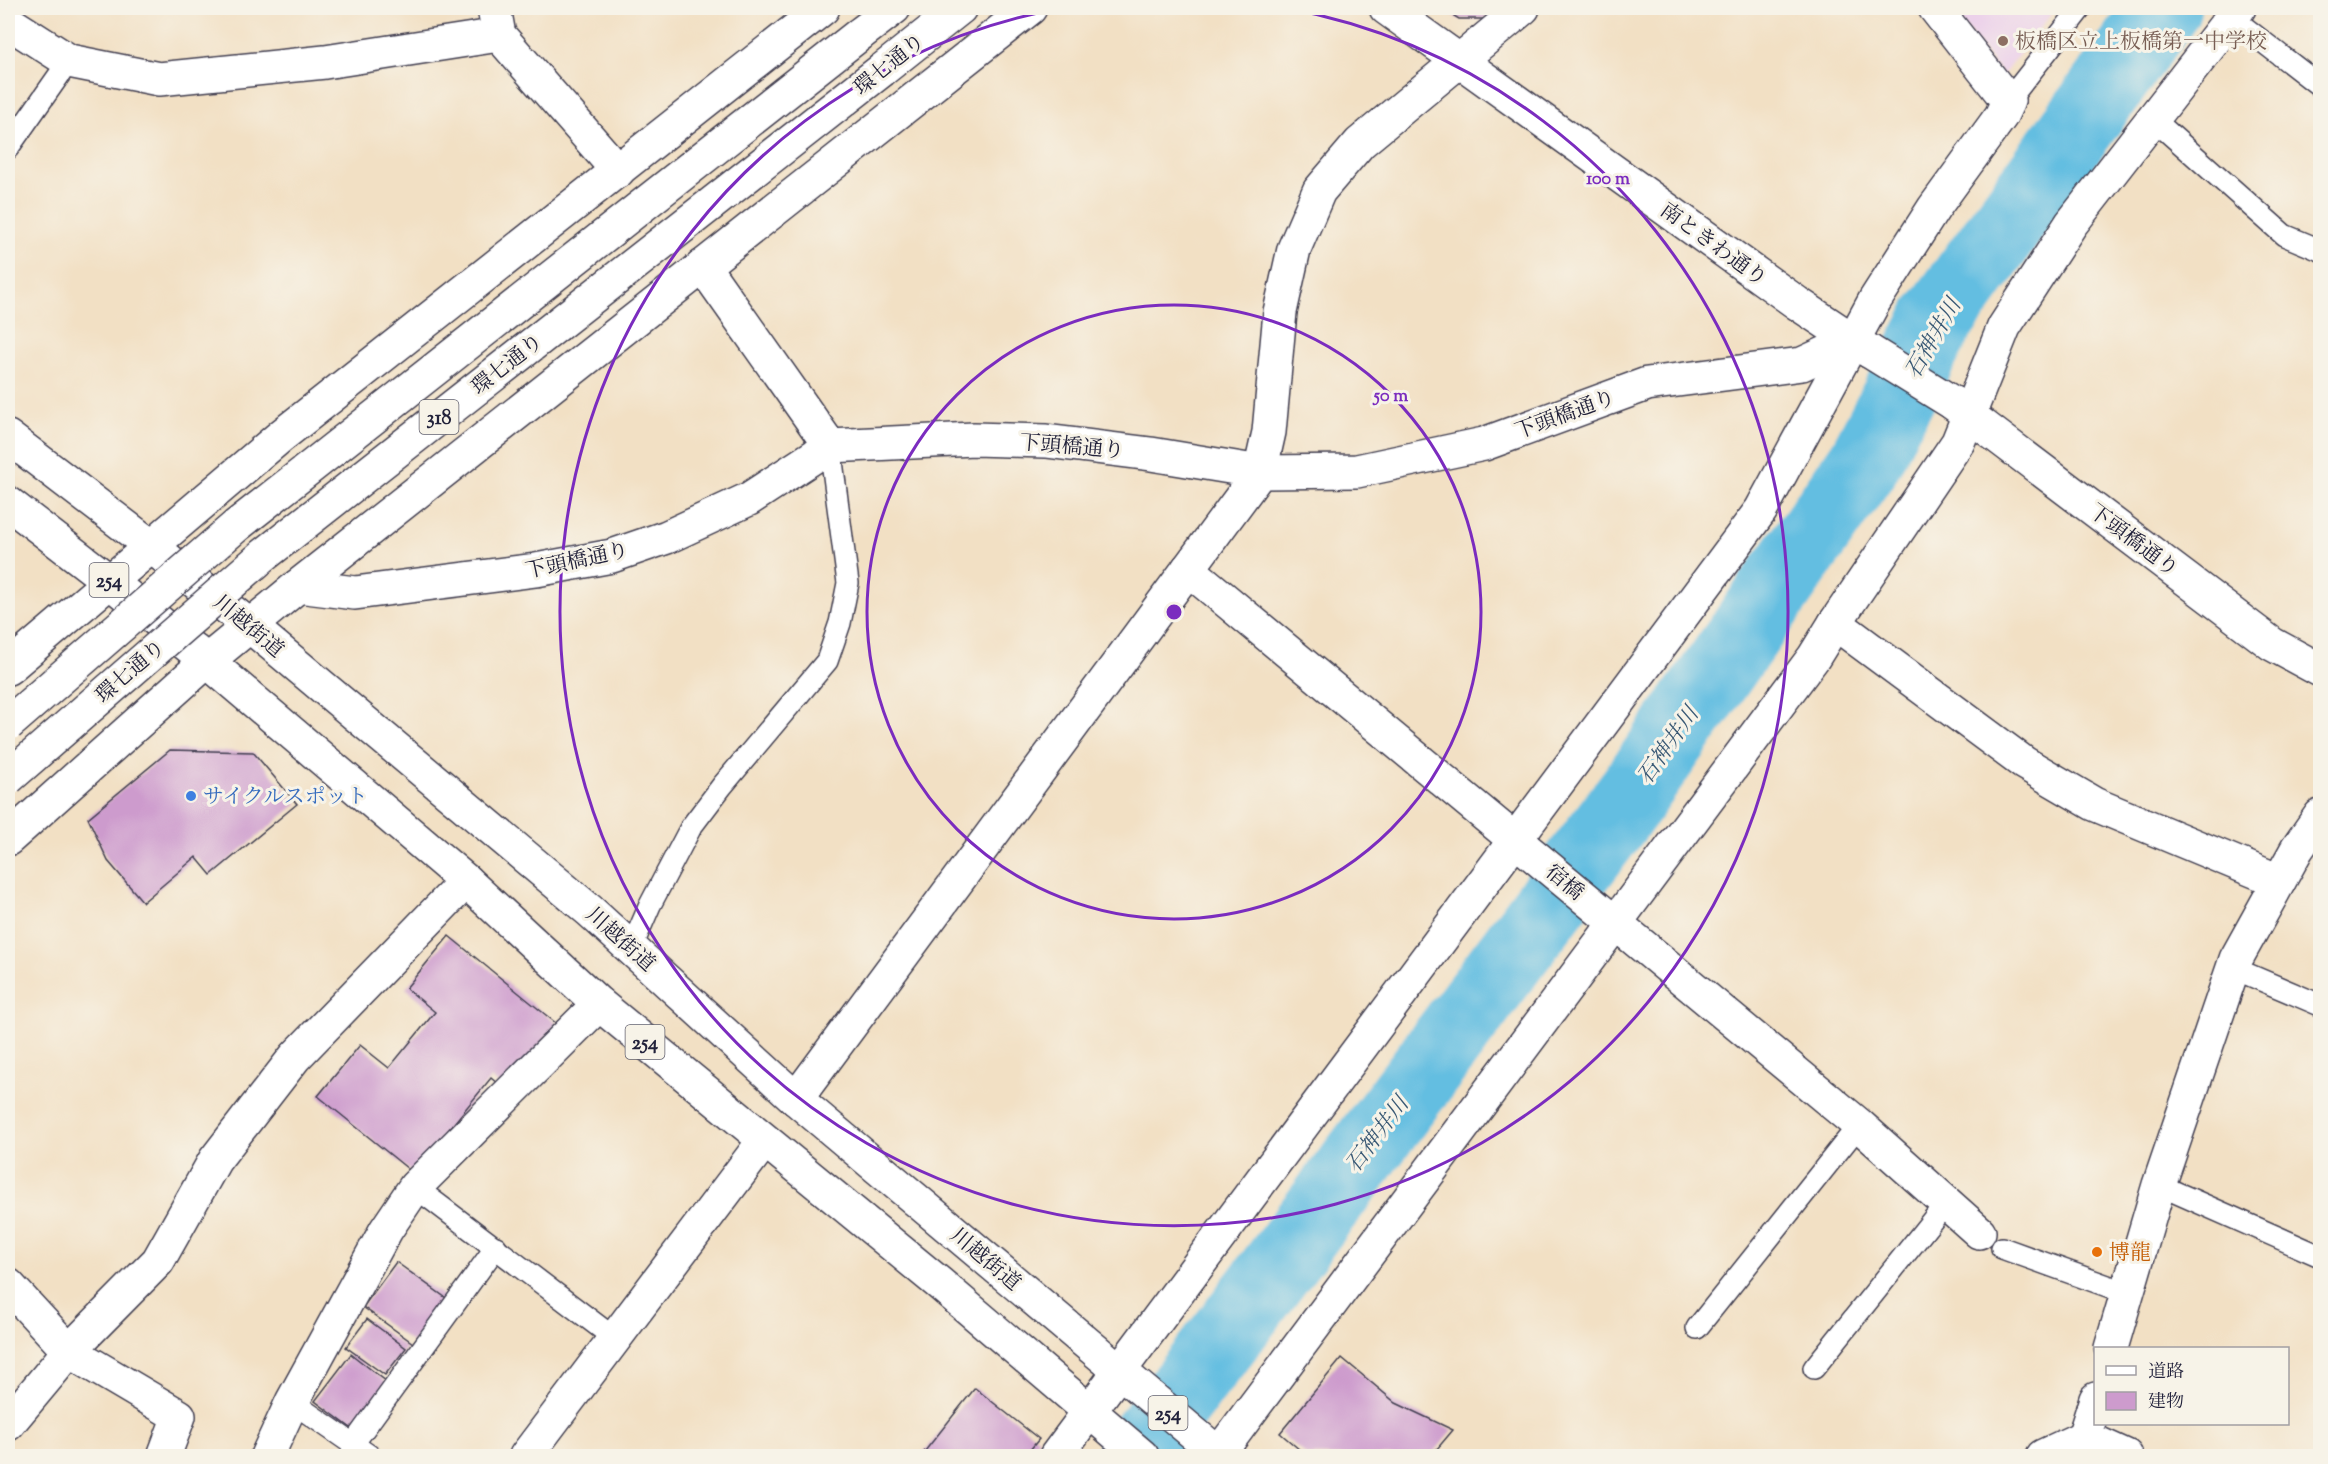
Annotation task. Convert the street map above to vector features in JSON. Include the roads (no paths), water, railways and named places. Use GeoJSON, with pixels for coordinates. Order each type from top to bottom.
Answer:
{"type":"FeatureCollection","features":[{"type":"Feature","properties":{"kind":"main road"},"geometry":{"type":"LineString","coordinates":[[8,668],[281,436],[823,8]]}},
{"type":"Feature","properties":{"kind":"main road","name":"環七通り"},"geometry":{"type":"LineString","coordinates":[[8,724],[236,526],[894,8]]}},
{"type":"Feature","properties":{"kind":"main road","name":"環七通り"},"geometry":{"type":"LineString","coordinates":[[8,778],[264,555],[960,8]]}},
{"type":"Feature","properties":{"kind":"main road"},"geometry":{"type":"LineString","coordinates":[[8,838],[207,661],[298,586],[1030,8]]}},
{"type":"Feature","properties":{"kind":"main road","name":"南ときわ通り"},"geometry":{"type":"LineString","coordinates":[[1386,8],[1797,303],[1961,409]]}},
{"type":"Feature","properties":{"kind":"main road"},"geometry":{"type":"LineString","coordinates":[[796,1099],[1260,472],[1269,432],[1280,312],[1294,249],[1319,191],[1360,144],[1523,8]]}},
{"type":"Feature","properties":{"kind":"main road"},"geometry":{"type":"LineString","coordinates":[[1056,1456],[1761,510],[1862,346],[1887,281],[1934,208],[2001,116],[2008,101],[1935,8]]}},
{"type":"Feature","properties":{"kind":"main road"},"geometry":{"type":"LineString","coordinates":[[1218,1455],[1814,657],[1835,622],[1958,442],[1961,409],[2004,327],[2071,224],[2235,12]]}},
{"type":"Feature","properties":{"kind":"main road"},"geometry":{"type":"LineString","coordinates":[[8,22],[69,61],[159,80],[325,62],[497,21],[618,171]]}},
{"type":"Feature","properties":{"kind":"main road"},"geometry":{"type":"LineString","coordinates":[[703,266],[830,446]]}},
{"type":"Feature","properties":{"kind":"main road","name":"下頭橋通り"},"geometry":{"type":"LineString","coordinates":[[298,586],[355,593],[536,570],[612,556],[667,537],[749,499],[830,446],[974,439],[1046,441],[1151,454],[1260,472],[1357,471],[1484,444],[1647,384],[1802,364],[1862,346]]}},
{"type":"Feature","properties":{"kind":"main road","name":"下頭橋通り"},"geometry":{"type":"LineString","coordinates":[[1961,409],[2272,644],[2320,669]]}},
{"type":"Feature","properties":{"kind":"main road","name":"川越街道"},"geometry":{"type":"LineString","coordinates":[[8,437],[151,546],[250,626],[581,903],[796,1099],[1218,1455]]}},
{"type":"Feature","properties":{"kind":"main road","name":"254"},"geometry":{"type":"LineString","coordinates":[[8,503],[207,661],[466,881],[599,1004],[939,1284],[1142,1456]]}},
{"type":"Feature","properties":{"kind":"main road","name":"宿橋"},"geometry":{"type":"LineString","coordinates":[[1188,569],[1859,1125],[1990,1240]]}},
{"type":"Feature","properties":{"kind":"main road"},"geometry":{"type":"LineString","coordinates":[[1835,622],[2024,763],[2084,798],[2279,881]]}},
{"type":"Feature","properties":{"kind":"main road"},"geometry":{"type":"LineString","coordinates":[[2111,1347],[2159,1185],[2233,968],[2297,849],[2320,816]]}},
{"type":"Feature","properties":{"kind":"main road"},"geometry":{"type":"LineString","coordinates":[[8,1425],[69,1351],[158,1261],[215,1160],[295,1057],[466,881]]}},
{"type":"Feature","properties":{"kind":"main road"},"geometry":{"type":"LineString","coordinates":[[267,1456],[292,1402],[386,1230],[415,1187],[599,1004]]}},
{"type":"Feature","properties":{"kind":"main road"},"geometry":{"type":"LineString","coordinates":[[532,1454],[614,1338],[764,1141]]}},
{"type":"Feature","properties":{"kind":"main road"},"geometry":{"type":"LineString","coordinates":[[8,1285],[69,1351],[179,1416],[164,1456]]}},
{"type":"Feature","properties":{"kind":"main road"},"geometry":{"type":"LineString","coordinates":[[2043,1456],[2084,1437],[2094,1406]]}},
{"type":"Feature","properties":{"kind":"main road"},"geometry":{"type":"LineString","coordinates":[[2084,1437],[2126,1456]]}},
{"type":"Feature","properties":{"kind":"lane"},"geometry":{"type":"LineString","coordinates":[[2008,101],[2081,8]]}},
{"type":"Feature","properties":{"kind":"lane"},"geometry":{"type":"LineString","coordinates":[[2235,12],[2320,86]]}},
{"type":"Feature","properties":{"kind":"lane"},"geometry":{"type":"LineString","coordinates":[[8,148],[69,61]]}},
{"type":"Feature","properties":{"kind":"lane"},"geometry":{"type":"LineString","coordinates":[[2152,118],[2284,236],[2320,250]]}},
{"type":"Feature","properties":{"kind":"lane"},"geometry":{"type":"LineString","coordinates":[[631,949],[650,905],[691,827],[722,786],[827,661],[840,623],[848,583],[830,446]]}},
{"type":"Feature","properties":{"kind":"lane"},"geometry":{"type":"LineString","coordinates":[[2233,968],[2320,1005]]}},
{"type":"Feature","properties":{"kind":"lane"},"geometry":{"type":"LineString","coordinates":[[1697,1328],[1859,1125]]}},
{"type":"Feature","properties":{"kind":"lane"},"geometry":{"type":"LineString","coordinates":[[2159,1185],[2320,1256]]}},
{"type":"Feature","properties":{"kind":"lane"},"geometry":{"type":"LineString","coordinates":[[415,1187],[614,1338]]}},
{"type":"Feature","properties":{"kind":"lane"},"geometry":{"type":"LineString","coordinates":[[1814,1368],[1947,1202]]}},
{"type":"Feature","properties":{"kind":"lane"},"geometry":{"type":"LineString","coordinates":[[1990,1240],[2127,1293]]}},
{"type":"Feature","properties":{"kind":"lane"},"geometry":{"type":"LineString","coordinates":[[352,1444],[496,1247]]}},
{"type":"Feature","properties":{"kind":"lane"},"geometry":{"type":"LineString","coordinates":[[292,1402],[370,1456]]}},
{"type":"Feature","properties":{"kind":"waterway","name":"石神井川"},"geometry":{"type":"LineString","coordinates":[[1133,1456],[1232,1328],[1634,792],[1864,462],[1938,320],[2164,8]]}},
{"type":"Feature","properties":{"kind":"place","name":"板橋区立上板橋第一中学校"},"geometry":{"type":"Point","coordinates":[2003,41]}},
{"type":"Feature","properties":{"kind":"place","name":"サイクルスポット"},"geometry":{"type":"Point","coordinates":[191,796]}},
{"type":"Feature","properties":{"kind":"place","name":"博龍"},"geometry":{"type":"Point","coordinates":[2097,1252]}}]}
